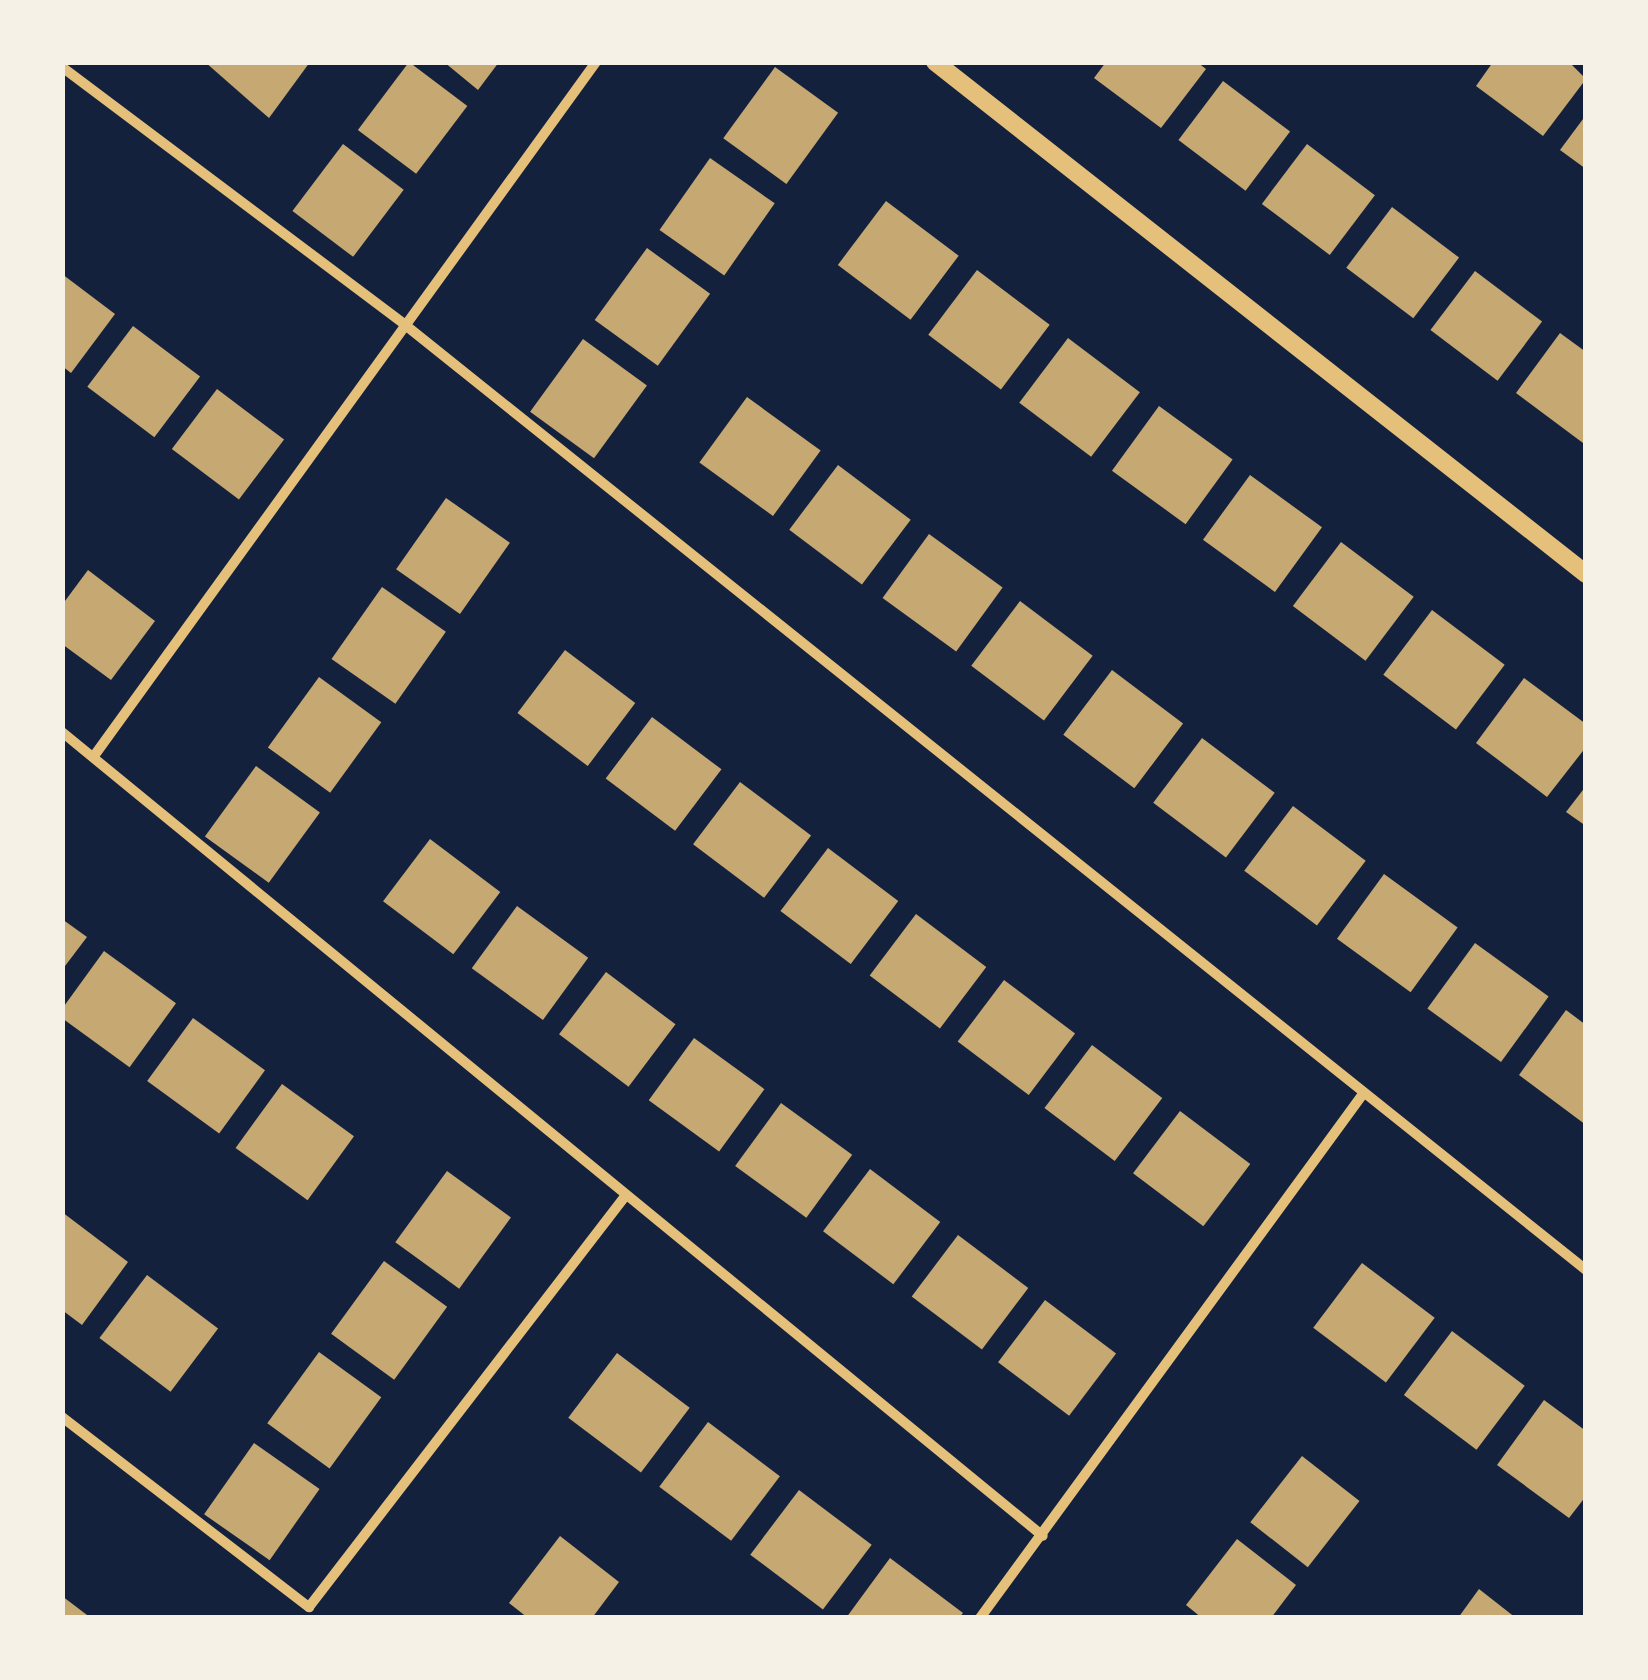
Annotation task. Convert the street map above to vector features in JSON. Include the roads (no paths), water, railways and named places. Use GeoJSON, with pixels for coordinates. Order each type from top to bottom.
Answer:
{"type":"FeatureCollection","features":[{"type":"Feature","properties":{"kind":"street"},"geometry":{"type":"LineString","coordinates":[[94,756],[596,62]]}},
{"type":"Feature","properties":{"kind":"street"},"geometry":{"type":"LineString","coordinates":[[935,62],[1586,574]]}},
{"type":"Feature","properties":{"kind":"street"},"geometry":{"type":"LineString","coordinates":[[62,68],[404,324],[1586,1270]]}},
{"type":"Feature","properties":{"kind":"street"},"geometry":{"type":"LineString","coordinates":[[62,732],[1042,1536]]}},
{"type":"Feature","properties":{"kind":"street"},"geometry":{"type":"LineString","coordinates":[[980,1618],[1363,1094]]}},
{"type":"Feature","properties":{"kind":"street"},"geometry":{"type":"LineString","coordinates":[[62,1417],[309,1607],[626,1195]]}}]}
